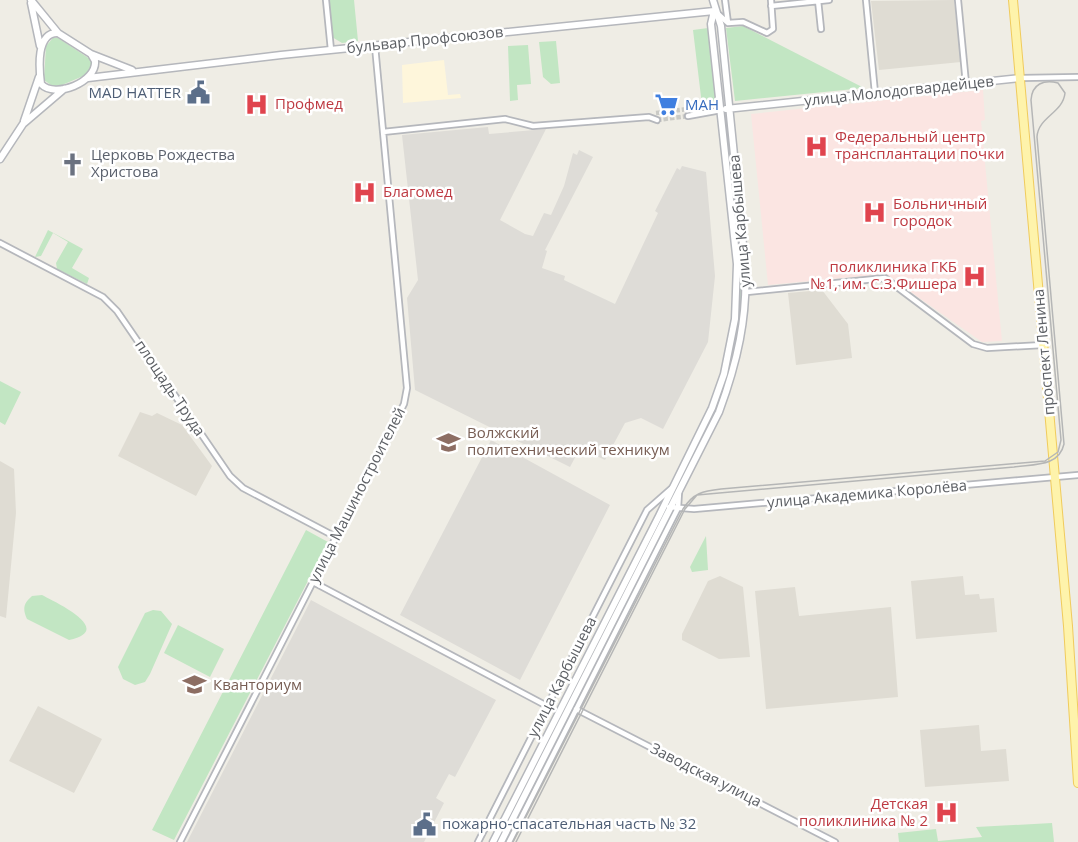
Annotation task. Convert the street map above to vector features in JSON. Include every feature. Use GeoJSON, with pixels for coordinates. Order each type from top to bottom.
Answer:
{"type":"FeatureCollection","features":[{"type":"Feature","properties":{"kind":"main road","name":"проспект Ленина"},"geometry":{"type":"LineString","coordinates":[[1013,0],[1076,708],[1078,783]]}},
{"type":"Feature","properties":{"kind":"street"},"geometry":{"type":"LineString","coordinates":[[23,124],[65,89],[88,78],[96,66],[91,54],[58,33],[30,0]]}},
{"type":"Feature","properties":{"kind":"street"},"geometry":{"type":"LineString","coordinates":[[30,0],[41,49]]}},
{"type":"Feature","properties":{"kind":"street"},"geometry":{"type":"LineString","coordinates":[[326,0],[331,50]]}},
{"type":"Feature","properties":{"kind":"street","name":"улица Карбышева"},"geometry":{"type":"LineString","coordinates":[[478,842],[647,510],[672,488],[712,408],[724,374],[735,319],[737,264],[711,24],[714,11],[713,0]]}},
{"type":"Feature","properties":{"kind":"street"},"geometry":{"type":"LineString","coordinates":[[725,0],[728,23]]}},
{"type":"Feature","properties":{"kind":"street"},"geometry":{"type":"LineString","coordinates":[[714,11],[728,23],[743,22],[767,33],[772,29],[771,3],[829,0]]}},
{"type":"Feature","properties":{"kind":"street"},"geometry":{"type":"LineString","coordinates":[[866,0],[874,93]]}},
{"type":"Feature","properties":{"kind":"street"},"geometry":{"type":"LineString","coordinates":[[958,0],[966,84]]}},
{"type":"Feature","properties":{"kind":"street"},"geometry":{"type":"LineString","coordinates":[[818,1],[821,29]]}},
{"type":"Feature","properties":{"kind":"street","name":"бульвар Профсоюзов"},"geometry":{"type":"LineString","coordinates":[[88,78],[331,50],[714,11]]}},
{"type":"Feature","properties":{"kind":"street","name":"улица Карбышева"},"geometry":{"type":"LineString","coordinates":[[493,842],[679,492],[719,412],[740,347],[747,292],[721,26],[714,11]]}},
{"type":"Feature","properties":{"kind":"street"},"geometry":{"type":"LineString","coordinates":[[698,13],[711,24]]}},
{"type":"Feature","properties":{"kind":"street"},"geometry":{"type":"LineString","coordinates":[[0,159],[23,124],[39,73],[44,39],[48,34],[58,33]]}},
{"type":"Feature","properties":{"kind":"street","name":"улица Машиностроителей"},"geometry":{"type":"LineString","coordinates":[[180,842],[404,404],[407,388],[375,46]]}},
{"type":"Feature","properties":{"kind":"street","name":"бульвар Профсоюзов"},"geometry":{"type":"LineString","coordinates":[[91,54],[112,64],[136,71]]}},
{"type":"Feature","properties":{"kind":"street"},"geometry":{"type":"LineString","coordinates":[[39,73],[41,84],[45,89],[65,89]]}},
{"type":"Feature","properties":{"kind":"street","name":"улица Молодогвардейцев"},"geometry":{"type":"LineString","coordinates":[[721,110],[1020,78],[1078,77]]}},
{"type":"Feature","properties":{"kind":"street"},"geometry":{"type":"LineString","coordinates":[[688,109],[699,112]]}},
{"type":"Feature","properties":{"kind":"street"},"geometry":{"type":"LineString","coordinates":[[688,116],[699,112],[721,110]]}},
{"type":"Feature","properties":{"kind":"street"},"geometry":{"type":"LineString","coordinates":[[383,132],[506,119],[532,126],[580,123],[649,117],[656,113]]}},
{"type":"Feature","properties":{"kind":"street"},"geometry":{"type":"LineString","coordinates":[[649,117],[657,120]]}},
{"type":"Feature","properties":{"kind":"street","name":"площадь Труда"},"geometry":{"type":"LineString","coordinates":[[0,243],[103,297],[117,311],[230,476],[243,488],[336,537]]}},
{"type":"Feature","properties":{"kind":"street"},"geometry":{"type":"LineString","coordinates":[[747,292],[885,278],[973,344],[987,348],[1043,345]]}},
{"type":"Feature","properties":{"kind":"street","name":"улица Академика Королёва"},"geometry":{"type":"LineString","coordinates":[[671,507],[1078,475]]}},
{"type":"Feature","properties":{"kind":"street","name":"улица Карбышева"},"geometry":{"type":"LineString","coordinates":[[509,842],[576,709],[671,507],[672,488]]}},
{"type":"Feature","properties":{"kind":"street","name":"улица Карбышева"},"geometry":{"type":"LineString","coordinates":[[501,842],[671,507]]}},
{"type":"Feature","properties":{"kind":"street"},"geometry":{"type":"LineString","coordinates":[[313,582],[547,706]]}},
{"type":"Feature","properties":{"kind":"street","name":"Заводская улица"},"geometry":{"type":"LineString","coordinates":[[576,709],[835,842]]}},
{"type":"Feature","properties":{"kind":"shaded area"},"geometry":{"type":"Polygon","coordinates":[[[954,0],[961,62],[879,70],[871,1],[954,0]]]}},
{"type":"Feature","properties":{"kind":"shaded area"},"geometry":{"type":"Polygon","coordinates":[[[444,60],[448,95],[460,94],[461,98],[403,103],[402,65],[444,60]]]}},
{"type":"Feature","properties":{"kind":"shaded area","name":"Больничный городок"},"geometry":{"type":"Polygon","coordinates":[[[983,90],[985,120],[981,121],[1002,341],[982,342],[885,274],[768,285],[751,114],[983,90]]]}},
{"type":"Feature","properties":{"kind":"shaded area"},"geometry":{"type":"Polygon","coordinates":[[[488,127],[489,134],[546,129],[500,220],[525,234],[533,236],[544,213],[551,215],[564,186],[573,153],[577,155],[579,150],[593,157],[545,250],[547,251],[542,268],[565,276],[564,280],[615,304],[658,213],[655,211],[677,168],[680,170],[682,166],[706,172],[715,276],[708,342],[663,429],[641,418],[625,423],[605,460],[580,448],[570,467],[415,390],[407,298],[418,280],[402,135],[488,127]]]}},
{"type":"Feature","properties":{"kind":"shaded area"},"geometry":{"type":"Polygon","coordinates":[[[822,290],[848,324],[852,358],[796,365],[788,293],[822,290]]]}},
{"type":"Feature","properties":{"kind":"shaded area"},"geometry":{"type":"Polygon","coordinates":[[[140,412],[152,416],[157,413],[182,425],[212,466],[196,496],[118,456],[140,412]]]}},
{"type":"Feature","properties":{"kind":"shaded area"},"geometry":{"type":"Polygon","coordinates":[[[491,440],[610,505],[520,680],[400,615],[491,440]]]}},
{"type":"Feature","properties":{"kind":"shaded area"},"geometry":{"type":"Polygon","coordinates":[[[0,461],[14,469],[16,513],[6,618],[0,616],[0,461]]]}},
{"type":"Feature","properties":{"kind":"shaded area"},"geometry":{"type":"Polygon","coordinates":[[[720,576],[743,587],[750,657],[719,659],[682,640],[682,634],[708,581],[720,576]]]}},
{"type":"Feature","properties":{"kind":"shaded area"},"geometry":{"type":"Polygon","coordinates":[[[963,576],[965,595],[979,594],[980,599],[994,598],[997,632],[916,639],[911,581],[963,576]]]}},
{"type":"Feature","properties":{"kind":"shaded area"},"geometry":{"type":"Polygon","coordinates":[[[795,587],[799,616],[891,607],[898,697],[766,709],[755,591],[795,587]]]}},
{"type":"Feature","properties":{"kind":"shaded area"},"geometry":{"type":"Polygon","coordinates":[[[311,600],[496,700],[455,777],[449,774],[436,798],[444,803],[424,842],[187,842],[311,600]]]}},
{"type":"Feature","properties":{"kind":"shaded area"},"geometry":{"type":"Polygon","coordinates":[[[38,706],[102,739],[74,793],[9,761],[38,706]]]}},
{"type":"Feature","properties":{"kind":"shaded area"},"geometry":{"type":"Polygon","coordinates":[[[979,725],[981,751],[1006,749],[1009,781],[925,787],[920,730],[979,725]]]}},
{"type":"Feature","properties":{"kind":"green space"},"geometry":{"type":"Polygon","coordinates":[[[329,0],[354,0],[358,41],[342,43],[332,37],[329,0]]]}},
{"type":"Feature","properties":{"kind":"green space"},"geometry":{"type":"Polygon","coordinates":[[[743,26],[864,88],[735,101],[726,28],[743,26]]]}},
{"type":"Feature","properties":{"kind":"green space"},"geometry":{"type":"Polygon","coordinates":[[[708,28],[716,101],[716,105],[709,109],[702,105],[693,30],[708,28]]]}},
{"type":"Feature","properties":{"kind":"green space"},"geometry":{"type":"Polygon","coordinates":[[[53,38],[58,38],[90,59],[93,66],[88,74],[55,88],[44,80],[46,46],[53,38]]]}},
{"type":"Feature","properties":{"kind":"green space"},"geometry":{"type":"Polygon","coordinates":[[[556,41],[560,83],[551,84],[543,77],[539,42],[556,41]]]}},
{"type":"Feature","properties":{"kind":"green space"},"geometry":{"type":"Polygon","coordinates":[[[528,45],[531,84],[517,85],[518,100],[510,101],[508,46],[528,45]]]}},
{"type":"Feature","properties":{"kind":"green space"},"geometry":{"type":"Polygon","coordinates":[[[727,118],[741,232],[743,290],[741,319],[737,347],[727,384],[679,487],[676,486],[716,406],[726,378],[739,314],[737,216],[725,119],[727,118]]]}},
{"type":"Feature","properties":{"kind":"green space"},"geometry":{"type":"Polygon","coordinates":[[[48,230],[83,249],[72,268],[89,278],[87,284],[57,269],[56,263],[68,242],[53,233],[41,256],[35,257],[48,230]]]}},
{"type":"Feature","properties":{"kind":"green space"},"geometry":{"type":"Polygon","coordinates":[[[0,381],[21,392],[5,425],[0,422],[0,381]]]}},
{"type":"Feature","properties":{"kind":"green space"},"geometry":{"type":"Polygon","coordinates":[[[306,530],[328,542],[174,840],[152,830],[306,530]]]}},
{"type":"Feature","properties":{"kind":"green space"},"geometry":{"type":"Polygon","coordinates":[[[706,536],[708,570],[692,572],[690,567],[706,536]]]}},
{"type":"Feature","properties":{"kind":"green space"},"geometry":{"type":"Polygon","coordinates":[[[42,595],[69,610],[85,623],[86,630],[82,635],[69,640],[27,619],[24,609],[26,603],[32,596],[42,595]]]}},
{"type":"Feature","properties":{"kind":"green space"},"geometry":{"type":"Polygon","coordinates":[[[153,610],[161,611],[172,624],[150,674],[145,682],[135,685],[123,679],[118,667],[145,613],[153,610]]]}},
{"type":"Feature","properties":{"kind":"green space"},"geometry":{"type":"Polygon","coordinates":[[[178,625],[224,649],[210,677],[164,653],[178,625]]]}},
{"type":"Feature","properties":{"kind":"green space"},"geometry":{"type":"Polygon","coordinates":[[[1052,823],[1054,842],[899,842],[898,833],[936,829],[938,841],[982,837],[976,827],[1052,823]]]}},
{"type":"Feature","properties":{"kind":"tunnel"},"geometry":{"type":"LineString","coordinates":[[656,113],[688,109]]}},
{"type":"Feature","properties":{"kind":"tunnel"},"geometry":{"type":"LineString","coordinates":[[657,120],[688,116]]}},
{"type":"Feature","properties":{"kind":"tram line"},"geometry":{"type":"LineString","coordinates":[[513,842],[683,509],[695,496],[699,494],[704,492],[721,489],[1045,461],[1058,452],[1061,440],[1031,100],[1034,90],[1040,84],[1058,83],[1065,93],[1063,100],[1042,124],[1037,137],[1064,444],[1057,457],[1044,463],[1014,467],[697,495],[685,509],[516,842]]}},
{"type":"Feature","properties":{"kind":"place","name":"MAD HATTER"},"geometry":{"type":"Point","coordinates":[199,93]}},
{"type":"Feature","properties":{"kind":"place","name":"Профмед"},"geometry":{"type":"Point","coordinates":[257,104]}},
{"type":"Feature","properties":{"kind":"place","name":"МАН"},"geometry":{"type":"Point","coordinates":[667,105]}},
{"type":"Feature","properties":{"kind":"place","name":"Федеральный центр трансплантации почки"},"geometry":{"type":"Point","coordinates":[817,146]}},
{"type":"Feature","properties":{"kind":"place","name":"Церковь Рождества Христова"},"geometry":{"type":"Point","coordinates":[73,164]}},
{"type":"Feature","properties":{"kind":"place","name":"Благомед"},"geometry":{"type":"Point","coordinates":[365,192]}},
{"type":"Feature","properties":{"kind":"place","name":"Больничный городок"},"geometry":{"type":"Point","coordinates":[875,213]}},
{"type":"Feature","properties":{"kind":"place","name":"поликлиника ГКБ №1, им. С.З.Фишера"},"geometry":{"type":"Point","coordinates":[975,276]}},
{"type":"Feature","properties":{"kind":"place","name":"Волжский политехнический техникум"},"geometry":{"type":"Point","coordinates":[449,442]}},
{"type":"Feature","properties":{"kind":"place","name":"Кванториум"},"geometry":{"type":"Point","coordinates":[195,685]}},
{"type":"Feature","properties":{"kind":"place","name":"Детская поликлиника № 2"},"geometry":{"type":"Point","coordinates":[946,813]}},
{"type":"Feature","properties":{"kind":"place","name":"пожарно-спасательная часть № 32"},"geometry":{"type":"Point","coordinates":[424,824]}}]}
